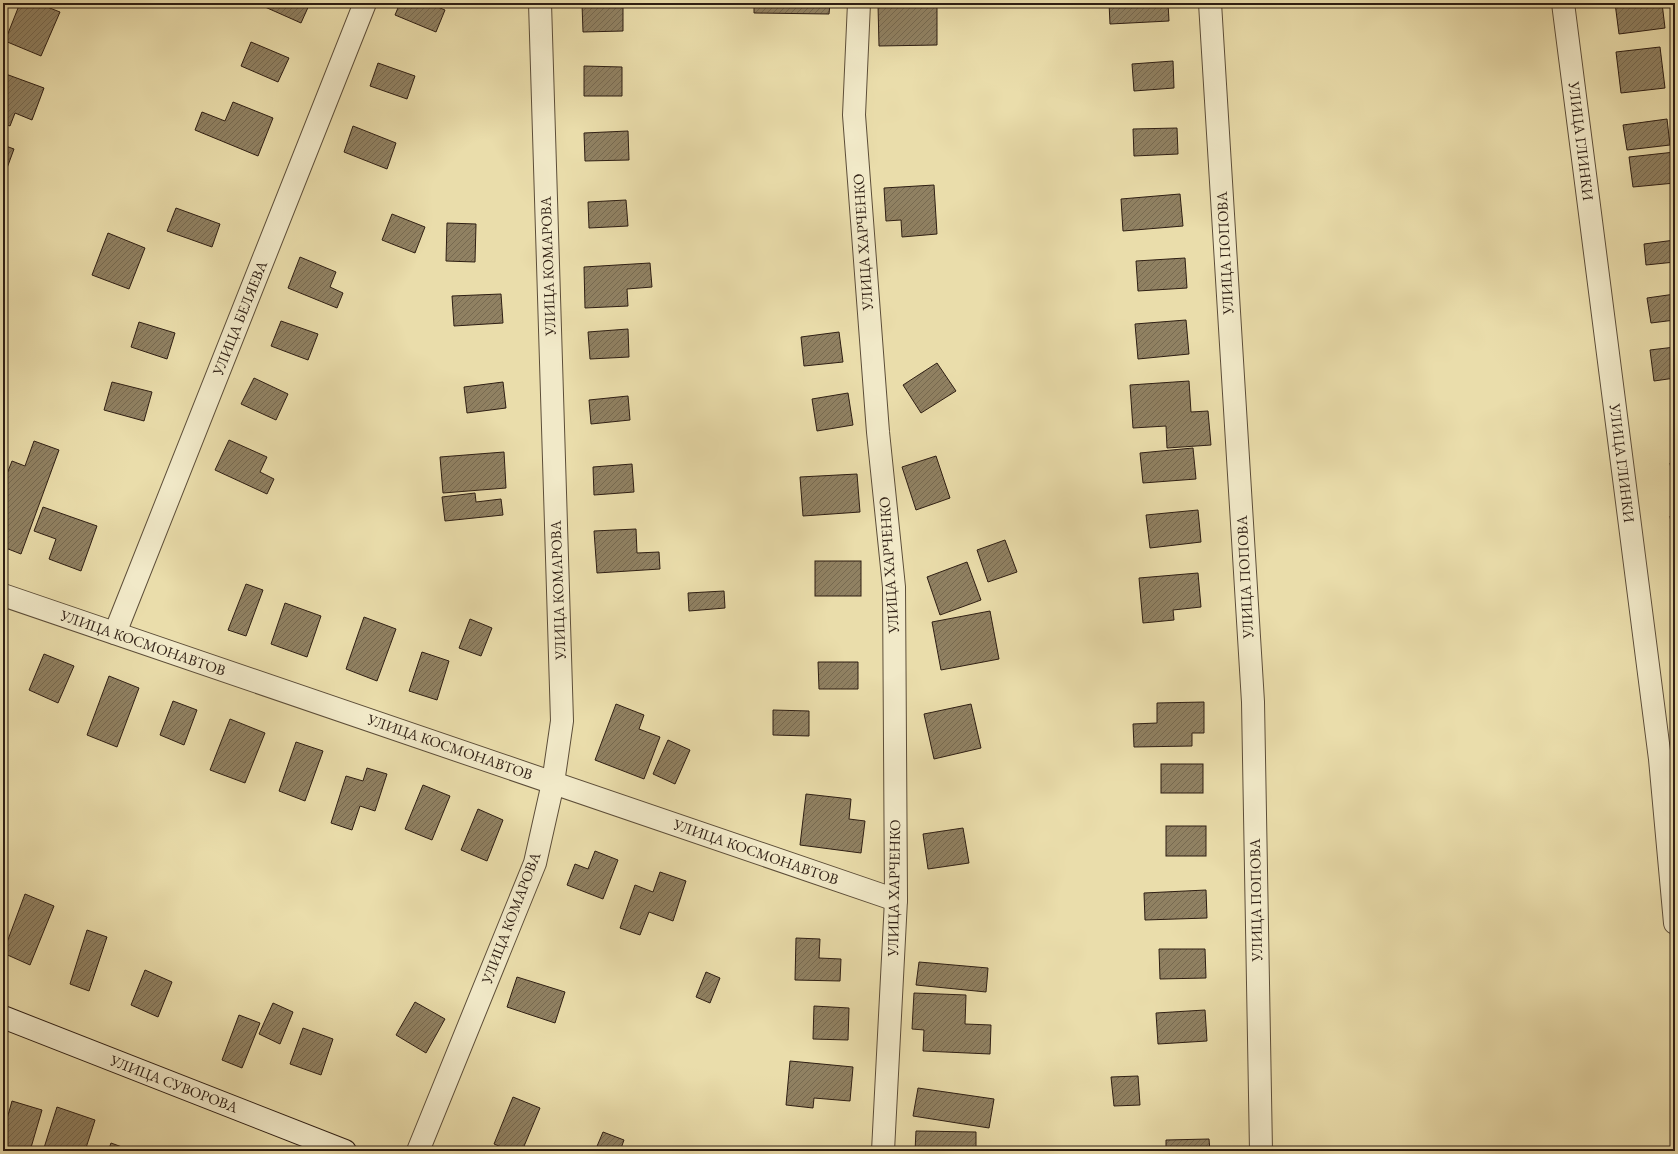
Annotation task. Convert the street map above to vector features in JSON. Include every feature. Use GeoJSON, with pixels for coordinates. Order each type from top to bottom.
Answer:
{"type":"FeatureCollection","features":[{"type":"Feature","properties":{"kind":"street","name":"УЛИЦА БЕЛЯЕВА"},"geometry":{"type":"LineString","coordinates":[[115,633],[365,3]]}},
{"type":"Feature","properties":{"kind":"street","name":"УЛИЦА КОМАРОВА"},"geometry":{"type":"LineString","coordinates":[[418,1151],[535,864],[553,783],[562,721],[540,3]]}},
{"type":"Feature","properties":{"kind":"street","name":"УЛИЦА ХАРЧЕНКО"},"geometry":{"type":"LineString","coordinates":[[859,3],[854,115],[877,424],[894,587],[896,900],[883,1151]]}},
{"type":"Feature","properties":{"kind":"street","name":"УЛИЦА ПОПОВА"},"geometry":{"type":"LineString","coordinates":[[1210,3],[1253,702],[1261,1151]]}},
{"type":"Feature","properties":{"kind":"street","name":"УЛИЦА ГЛИНКИ"},"geometry":{"type":"LineString","coordinates":[[1563,3],[1668,759],[1675,923]]}},
{"type":"Feature","properties":{"kind":"street","name":"УЛИЦА КОСМОНАВТОВ"},"geometry":{"type":"LineString","coordinates":[[3,595],[896,900]]}},
{"type":"Feature","properties":{"kind":"street","name":"УЛИЦА СУВОРОВА"},"geometry":{"type":"LineString","coordinates":[[3,1017],[345,1151]]}},
{"type":"Feature","properties":{"kind":"building"},"geometry":{"type":"Polygon","coordinates":[[[20,3],[37,3],[60,12],[41,56],[5,41],[20,3]]]}},
{"type":"Feature","properties":{"kind":"building"},"geometry":{"type":"Polygon","coordinates":[[[266,3],[310,3],[301,23],[265,7],[266,3]]]}},
{"type":"Feature","properties":{"kind":"building"},"geometry":{"type":"Polygon","coordinates":[[[400,3],[428,3],[445,10],[436,32],[395,15],[400,3]]]}},
{"type":"Feature","properties":{"kind":"building"},"geometry":{"type":"Polygon","coordinates":[[[623,3],[623,31],[583,32],[582,4],[623,3]]]}},
{"type":"Feature","properties":{"kind":"building"},"geometry":{"type":"Polygon","coordinates":[[[754,3],[830,3],[829,14],[754,13],[754,3]]]}},
{"type":"Feature","properties":{"kind":"building"},"geometry":{"type":"Polygon","coordinates":[[[1109,3],[1168,3],[1169,21],[1110,24],[1109,3]]]}},
{"type":"Feature","properties":{"kind":"building"},"geometry":{"type":"Polygon","coordinates":[[[1615,3],[1662,3],[1665,28],[1619,34],[1615,3]]]}},
{"type":"Feature","properties":{"kind":"building"},"geometry":{"type":"Polygon","coordinates":[[[937,4],[937,45],[879,46],[878,5],[937,4]]]}},
{"type":"Feature","properties":{"kind":"building"},"geometry":{"type":"Polygon","coordinates":[[[251,42],[289,58],[278,82],[241,66],[251,42]]]}},
{"type":"Feature","properties":{"kind":"building"},"geometry":{"type":"Polygon","coordinates":[[[1660,47],[1665,88],[1621,93],[1616,52],[1660,47]]]}},
{"type":"Feature","properties":{"kind":"building"},"geometry":{"type":"Polygon","coordinates":[[[1173,61],[1174,88],[1134,91],[1132,64],[1173,61]]]}},
{"type":"Feature","properties":{"kind":"building"},"geometry":{"type":"Polygon","coordinates":[[[378,63],[415,76],[407,99],[370,86],[378,63]]]}},
{"type":"Feature","properties":{"kind":"building"},"geometry":{"type":"Polygon","coordinates":[[[584,66],[622,67],[622,96],[584,96],[584,66]]]}},
{"type":"Feature","properties":{"kind":"building"},"geometry":{"type":"Polygon","coordinates":[[[3,73],[44,88],[32,120],[15,113],[10,126],[3,123],[3,73]]]}},
{"type":"Feature","properties":{"kind":"building"},"geometry":{"type":"Polygon","coordinates":[[[233,102],[273,118],[258,156],[195,130],[202,112],[225,121],[233,102]]]}},
{"type":"Feature","properties":{"kind":"building"},"geometry":{"type":"Polygon","coordinates":[[[1667,119],[1670,145],[1627,150],[1623,125],[1667,119]]]}},
{"type":"Feature","properties":{"kind":"building"},"geometry":{"type":"Polygon","coordinates":[[[353,126],[396,143],[387,169],[344,152],[353,126]]]}},
{"type":"Feature","properties":{"kind":"building"},"geometry":{"type":"Polygon","coordinates":[[[1177,128],[1178,154],[1134,156],[1133,129],[1177,128]]]}},
{"type":"Feature","properties":{"kind":"building"},"geometry":{"type":"Polygon","coordinates":[[[628,131],[629,160],[585,161],[584,133],[628,131]]]}},
{"type":"Feature","properties":{"kind":"building"},"geometry":{"type":"Polygon","coordinates":[[[3,145],[14,149],[3,179],[3,145]]]}},
{"type":"Feature","properties":{"kind":"building"},"geometry":{"type":"Polygon","coordinates":[[[1675,152],[1675,183],[1633,187],[1629,157],[1675,152]]]}},
{"type":"Feature","properties":{"kind":"building"},"geometry":{"type":"Polygon","coordinates":[[[934,185],[937,234],[902,237],[901,220],[886,221],[884,188],[934,185]]]}},
{"type":"Feature","properties":{"kind":"building"},"geometry":{"type":"Polygon","coordinates":[[[1180,194],[1183,226],[1123,231],[1121,199],[1180,194]]]}},
{"type":"Feature","properties":{"kind":"building"},"geometry":{"type":"Polygon","coordinates":[[[626,200],[628,226],[589,228],[588,202],[626,200]]]}},
{"type":"Feature","properties":{"kind":"building"},"geometry":{"type":"Polygon","coordinates":[[[176,208],[220,224],[212,247],[167,231],[176,208]]]}},
{"type":"Feature","properties":{"kind":"building"},"geometry":{"type":"Polygon","coordinates":[[[392,214],[425,227],[415,253],[382,240],[392,214]]]}},
{"type":"Feature","properties":{"kind":"building"},"geometry":{"type":"Polygon","coordinates":[[[447,223],[476,224],[475,262],[446,261],[447,223]]]}},
{"type":"Feature","properties":{"kind":"building"},"geometry":{"type":"Polygon","coordinates":[[[108,233],[145,248],[129,289],[92,275],[108,233]]]}},
{"type":"Feature","properties":{"kind":"building"},"geometry":{"type":"Polygon","coordinates":[[[1675,240],[1675,262],[1646,265],[1644,244],[1675,240]]]}},
{"type":"Feature","properties":{"kind":"building"},"geometry":{"type":"Polygon","coordinates":[[[300,257],[336,272],[330,287],[343,293],[337,308],[288,288],[300,257]]]}},
{"type":"Feature","properties":{"kind":"building"},"geometry":{"type":"Polygon","coordinates":[[[1185,258],[1187,288],[1138,291],[1136,261],[1185,258]]]}},
{"type":"Feature","properties":{"kind":"building"},"geometry":{"type":"Polygon","coordinates":[[[650,263],[652,287],[627,289],[628,306],[585,308],[584,267],[650,263]]]}},
{"type":"Feature","properties":{"kind":"building"},"geometry":{"type":"Polygon","coordinates":[[[501,294],[503,323],[454,326],[452,296],[501,294]]]}},
{"type":"Feature","properties":{"kind":"building"},"geometry":{"type":"Polygon","coordinates":[[[1675,294],[1675,320],[1651,323],[1647,298],[1675,294]]]}},
{"type":"Feature","properties":{"kind":"building"},"geometry":{"type":"Polygon","coordinates":[[[1186,320],[1189,354],[1138,359],[1135,324],[1186,320]]]}},
{"type":"Feature","properties":{"kind":"building"},"geometry":{"type":"Polygon","coordinates":[[[281,321],[318,334],[308,360],[271,346],[281,321]]]}},
{"type":"Feature","properties":{"kind":"building"},"geometry":{"type":"Polygon","coordinates":[[[139,322],[175,333],[167,359],[131,347],[139,322]]]}},
{"type":"Feature","properties":{"kind":"building"},"geometry":{"type":"Polygon","coordinates":[[[628,329],[629,357],[590,359],[588,332],[628,329]]]}},
{"type":"Feature","properties":{"kind":"building"},"geometry":{"type":"Polygon","coordinates":[[[839,332],[843,362],[804,366],[801,337],[839,332]]]}},
{"type":"Feature","properties":{"kind":"building"},"geometry":{"type":"Polygon","coordinates":[[[1675,347],[1675,378],[1654,381],[1650,350],[1675,347]]]}},
{"type":"Feature","properties":{"kind":"building"},"geometry":{"type":"Polygon","coordinates":[[[937,363],[956,391],[921,413],[903,385],[937,363]]]}},
{"type":"Feature","properties":{"kind":"building"},"geometry":{"type":"Polygon","coordinates":[[[254,378],[288,394],[276,420],[241,404],[254,378]]]}},
{"type":"Feature","properties":{"kind":"building"},"geometry":{"type":"Polygon","coordinates":[[[1189,381],[1191,412],[1208,411],[1211,445],[1167,448],[1166,426],[1133,428],[1130,385],[1189,381]]]}},
{"type":"Feature","properties":{"kind":"building"},"geometry":{"type":"Polygon","coordinates":[[[112,382],[152,392],[144,421],[104,410],[112,382]]]}},
{"type":"Feature","properties":{"kind":"building"},"geometry":{"type":"Polygon","coordinates":[[[503,382],[506,408],[467,413],[464,387],[503,382]]]}},
{"type":"Feature","properties":{"kind":"building"},"geometry":{"type":"Polygon","coordinates":[[[848,393],[853,425],[817,431],[812,399],[848,393]]]}},
{"type":"Feature","properties":{"kind":"building"},"geometry":{"type":"Polygon","coordinates":[[[628,396],[630,420],[591,424],[589,400],[628,396]]]}},
{"type":"Feature","properties":{"kind":"building"},"geometry":{"type":"Polygon","coordinates":[[[229,440],[267,457],[260,472],[274,479],[267,494],[215,470],[229,440]]]}},
{"type":"Feature","properties":{"kind":"building"},"geometry":{"type":"Polygon","coordinates":[[[34,441],[59,450],[21,554],[3,547],[3,484],[12,461],[25,466],[34,441]]]}},
{"type":"Feature","properties":{"kind":"building"},"geometry":{"type":"Polygon","coordinates":[[[1193,448],[1196,479],[1143,483],[1140,453],[1193,448]]]}},
{"type":"Feature","properties":{"kind":"building"},"geometry":{"type":"Polygon","coordinates":[[[504,452],[506,488],[443,493],[440,457],[504,452]]]}},
{"type":"Feature","properties":{"kind":"building"},"geometry":{"type":"Polygon","coordinates":[[[936,456],[950,498],[916,510],[902,467],[936,456]]]}},
{"type":"Feature","properties":{"kind":"building"},"geometry":{"type":"Polygon","coordinates":[[[1670,463],[1675,463],[1675,494],[1670,463]]]}},
{"type":"Feature","properties":{"kind":"building"},"geometry":{"type":"Polygon","coordinates":[[[632,464],[634,492],[594,495],[593,467],[632,464]]]}},
{"type":"Feature","properties":{"kind":"building"},"geometry":{"type":"Polygon","coordinates":[[[857,474],[860,512],[803,516],[800,477],[857,474]]]}},
{"type":"Feature","properties":{"kind":"building"},"geometry":{"type":"Polygon","coordinates":[[[475,493],[476,502],[501,499],[503,515],[445,521],[442,497],[475,493]]]}},
{"type":"Feature","properties":{"kind":"building"},"geometry":{"type":"Polygon","coordinates":[[[43,507],[97,526],[81,571],[49,559],[56,539],[34,531],[43,507]]]}},
{"type":"Feature","properties":{"kind":"building"},"geometry":{"type":"Polygon","coordinates":[[[1198,510],[1201,542],[1150,548],[1146,515],[1198,510]]]}},
{"type":"Feature","properties":{"kind":"building"},"geometry":{"type":"Polygon","coordinates":[[[1675,515],[1675,551],[1670,516],[1675,515]]]}},
{"type":"Feature","properties":{"kind":"building"},"geometry":{"type":"Polygon","coordinates":[[[636,529],[637,553],[659,552],[660,569],[597,573],[594,531],[636,529]]]}},
{"type":"Feature","properties":{"kind":"building"},"geometry":{"type":"Polygon","coordinates":[[[1005,540],[1017,572],[988,582],[977,550],[1005,540]]]}},
{"type":"Feature","properties":{"kind":"building"},"geometry":{"type":"Polygon","coordinates":[[[815,561],[861,561],[861,596],[815,596],[815,561]]]}},
{"type":"Feature","properties":{"kind":"building"},"geometry":{"type":"Polygon","coordinates":[[[967,562],[981,600],[940,615],[927,577],[967,562]]]}},
{"type":"Feature","properties":{"kind":"building"},"geometry":{"type":"Polygon","coordinates":[[[1198,573],[1201,607],[1173,610],[1174,620],[1143,623],[1139,578],[1198,573]]]}},
{"type":"Feature","properties":{"kind":"building"},"geometry":{"type":"Polygon","coordinates":[[[246,584],[263,590],[246,636],[228,630],[246,584]]]}},
{"type":"Feature","properties":{"kind":"building"},"geometry":{"type":"Polygon","coordinates":[[[724,591],[725,608],[689,611],[688,593],[724,591]]]}},
{"type":"Feature","properties":{"kind":"building"},"geometry":{"type":"Polygon","coordinates":[[[285,603],[321,616],[307,657],[271,644],[285,603]]]}},
{"type":"Feature","properties":{"kind":"building"},"geometry":{"type":"Polygon","coordinates":[[[990,611],[999,659],[941,670],[932,622],[990,611]]]}},
{"type":"Feature","properties":{"kind":"building"},"geometry":{"type":"Polygon","coordinates":[[[364,617],[396,629],[377,681],[346,669],[364,617]]]}},
{"type":"Feature","properties":{"kind":"building"},"geometry":{"type":"Polygon","coordinates":[[[470,619],[492,628],[481,656],[459,648],[470,619]]]}},
{"type":"Feature","properties":{"kind":"building"},"geometry":{"type":"Polygon","coordinates":[[[422,652],[449,661],[437,700],[409,691],[422,652]]]}},
{"type":"Feature","properties":{"kind":"building"},"geometry":{"type":"Polygon","coordinates":[[[44,654],[74,666],[58,703],[29,690],[44,654]]]}},
{"type":"Feature","properties":{"kind":"building"},"geometry":{"type":"Polygon","coordinates":[[[818,662],[858,662],[858,689],[819,689],[818,662]]]}},
{"type":"Feature","properties":{"kind":"building"},"geometry":{"type":"Polygon","coordinates":[[[109,676],[139,688],[117,747],[87,735],[109,676]]]}},
{"type":"Feature","properties":{"kind":"building"},"geometry":{"type":"Polygon","coordinates":[[[173,701],[197,710],[184,745],[160,735],[173,701]]]}},
{"type":"Feature","properties":{"kind":"building"},"geometry":{"type":"Polygon","coordinates":[[[1204,702],[1204,733],[1192,733],[1192,746],[1134,747],[1133,724],[1157,723],[1157,703],[1204,702]]]}},
{"type":"Feature","properties":{"kind":"building"},"geometry":{"type":"Polygon","coordinates":[[[616,704],[644,715],[639,729],[660,737],[644,779],[595,760],[616,704]]]}},
{"type":"Feature","properties":{"kind":"building"},"geometry":{"type":"Polygon","coordinates":[[[971,704],[981,748],[934,759],[924,714],[971,704]]]}},
{"type":"Feature","properties":{"kind":"building"},"geometry":{"type":"Polygon","coordinates":[[[773,710],[809,711],[809,736],[773,735],[773,710]]]}},
{"type":"Feature","properties":{"kind":"building"},"geometry":{"type":"Polygon","coordinates":[[[230,719],[265,733],[245,783],[210,770],[230,719]]]}},
{"type":"Feature","properties":{"kind":"building"},"geometry":{"type":"Polygon","coordinates":[[[668,740],[690,750],[675,784],[653,774],[668,740]]]}},
{"type":"Feature","properties":{"kind":"building"},"geometry":{"type":"Polygon","coordinates":[[[296,742],[323,751],[305,801],[279,791],[296,742]]]}},
{"type":"Feature","properties":{"kind":"building"},"geometry":{"type":"Polygon","coordinates":[[[1161,764],[1203,764],[1203,793],[1161,793],[1161,764]]]}},
{"type":"Feature","properties":{"kind":"building"},"geometry":{"type":"Polygon","coordinates":[[[367,768],[387,774],[375,811],[360,806],[352,830],[331,823],[346,776],[363,781],[367,768]]]}},
{"type":"Feature","properties":{"kind":"building"},"geometry":{"type":"Polygon","coordinates":[[[423,785],[450,796],[432,840],[405,829],[423,785]]]}},
{"type":"Feature","properties":{"kind":"building"},"geometry":{"type":"Polygon","coordinates":[[[806,794],[851,799],[849,819],[865,821],[861,853],[800,845],[806,794]]]}},
{"type":"Feature","properties":{"kind":"building"},"geometry":{"type":"Polygon","coordinates":[[[478,809],[503,820],[487,861],[461,850],[478,809]]]}},
{"type":"Feature","properties":{"kind":"building"},"geometry":{"type":"Polygon","coordinates":[[[1166,826],[1206,826],[1206,856],[1166,856],[1166,826]]]}},
{"type":"Feature","properties":{"kind":"building"},"geometry":{"type":"Polygon","coordinates":[[[963,828],[969,863],[928,869],[923,834],[963,828]]]}},
{"type":"Feature","properties":{"kind":"building"},"geometry":{"type":"Polygon","coordinates":[[[595,851],[618,860],[603,899],[567,885],[575,864],[588,869],[595,851]]]}},
{"type":"Feature","properties":{"kind":"building"},"geometry":{"type":"Polygon","coordinates":[[[660,872],[686,881],[673,921],[649,912],[640,935],[620,928],[635,885],[653,892],[660,872]]]}},
{"type":"Feature","properties":{"kind":"building"},"geometry":{"type":"Polygon","coordinates":[[[1206,890],[1207,918],[1145,920],[1144,893],[1206,890]]]}},
{"type":"Feature","properties":{"kind":"building"},"geometry":{"type":"Polygon","coordinates":[[[25,894],[54,906],[30,965],[3,953],[25,894]]]}},
{"type":"Feature","properties":{"kind":"building"},"geometry":{"type":"Polygon","coordinates":[[[87,930],[107,937],[89,991],[70,984],[87,930]]]}},
{"type":"Feature","properties":{"kind":"building"},"geometry":{"type":"Polygon","coordinates":[[[796,938],[820,939],[819,958],[841,959],[840,981],[795,980],[796,938]]]}},
{"type":"Feature","properties":{"kind":"building"},"geometry":{"type":"Polygon","coordinates":[[[1159,949],[1205,949],[1206,978],[1160,979],[1159,949]]]}},
{"type":"Feature","properties":{"kind":"building"},"geometry":{"type":"Polygon","coordinates":[[[919,962],[988,968],[986,992],[916,985],[919,962]]]}},
{"type":"Feature","properties":{"kind":"building"},"geometry":{"type":"Polygon","coordinates":[[[145,970],[172,982],[158,1017],[131,1005],[145,970]]]}},
{"type":"Feature","properties":{"kind":"building"},"geometry":{"type":"Polygon","coordinates":[[[706,972],[720,978],[710,1003],[696,997],[706,972]]]}},
{"type":"Feature","properties":{"kind":"building"},"geometry":{"type":"Polygon","coordinates":[[[517,977],[565,992],[555,1023],[507,1007],[517,977]]]}},
{"type":"Feature","properties":{"kind":"building"},"geometry":{"type":"Polygon","coordinates":[[[914,993],[966,995],[965,1024],[991,1025],[990,1054],[923,1051],[924,1030],[912,1029],[914,993]]]}},
{"type":"Feature","properties":{"kind":"building"},"geometry":{"type":"Polygon","coordinates":[[[415,1002],[445,1019],[426,1053],[396,1035],[415,1002]]]}},
{"type":"Feature","properties":{"kind":"building"},"geometry":{"type":"Polygon","coordinates":[[[273,1003],[293,1012],[280,1044],[259,1034],[273,1003]]]}},
{"type":"Feature","properties":{"kind":"building"},"geometry":{"type":"Polygon","coordinates":[[[814,1006],[849,1008],[848,1040],[813,1039],[814,1006]]]}},
{"type":"Feature","properties":{"kind":"building"},"geometry":{"type":"Polygon","coordinates":[[[1205,1010],[1207,1041],[1158,1044],[1156,1013],[1205,1010]]]}},
{"type":"Feature","properties":{"kind":"building"},"geometry":{"type":"Polygon","coordinates":[[[239,1015],[260,1023],[242,1068],[222,1060],[239,1015]]]}},
{"type":"Feature","properties":{"kind":"building"},"geometry":{"type":"Polygon","coordinates":[[[303,1028],[333,1039],[321,1075],[290,1064],[303,1028]]]}},
{"type":"Feature","properties":{"kind":"building"},"geometry":{"type":"Polygon","coordinates":[[[790,1061],[853,1067],[850,1101],[814,1098],[813,1108],[786,1105],[790,1061]]]}},
{"type":"Feature","properties":{"kind":"building"},"geometry":{"type":"Polygon","coordinates":[[[1138,1076],[1140,1105],[1114,1106],[1111,1077],[1138,1076]]]}},
{"type":"Feature","properties":{"kind":"building"},"geometry":{"type":"Polygon","coordinates":[[[918,1088],[994,1099],[989,1128],[913,1116],[918,1088]]]}},
{"type":"Feature","properties":{"kind":"building"},"geometry":{"type":"Polygon","coordinates":[[[513,1097],[540,1108],[522,1151],[511,1151],[494,1144],[513,1097]]]}},
{"type":"Feature","properties":{"kind":"building"},"geometry":{"type":"Polygon","coordinates":[[[12,1101],[42,1110],[30,1151],[3,1151],[3,1133],[12,1101]]]}},
{"type":"Feature","properties":{"kind":"building"},"geometry":{"type":"Polygon","coordinates":[[[57,1107],[95,1120],[85,1151],[43,1151],[57,1107]]]}},
{"type":"Feature","properties":{"kind":"building"},"geometry":{"type":"Polygon","coordinates":[[[916,1131],[976,1132],[976,1151],[915,1151],[916,1131]]]}},
{"type":"Feature","properties":{"kind":"building"},"geometry":{"type":"Polygon","coordinates":[[[603,1132],[624,1140],[620,1151],[595,1151],[603,1132]]]}},
{"type":"Feature","properties":{"kind":"building"},"geometry":{"type":"Polygon","coordinates":[[[1209,1139],[1210,1151],[1166,1151],[1166,1140],[1209,1139]]]}},
{"type":"Feature","properties":{"kind":"building"},"geometry":{"type":"Polygon","coordinates":[[[111,1143],[133,1151],[108,1151],[111,1143]]]}}]}
